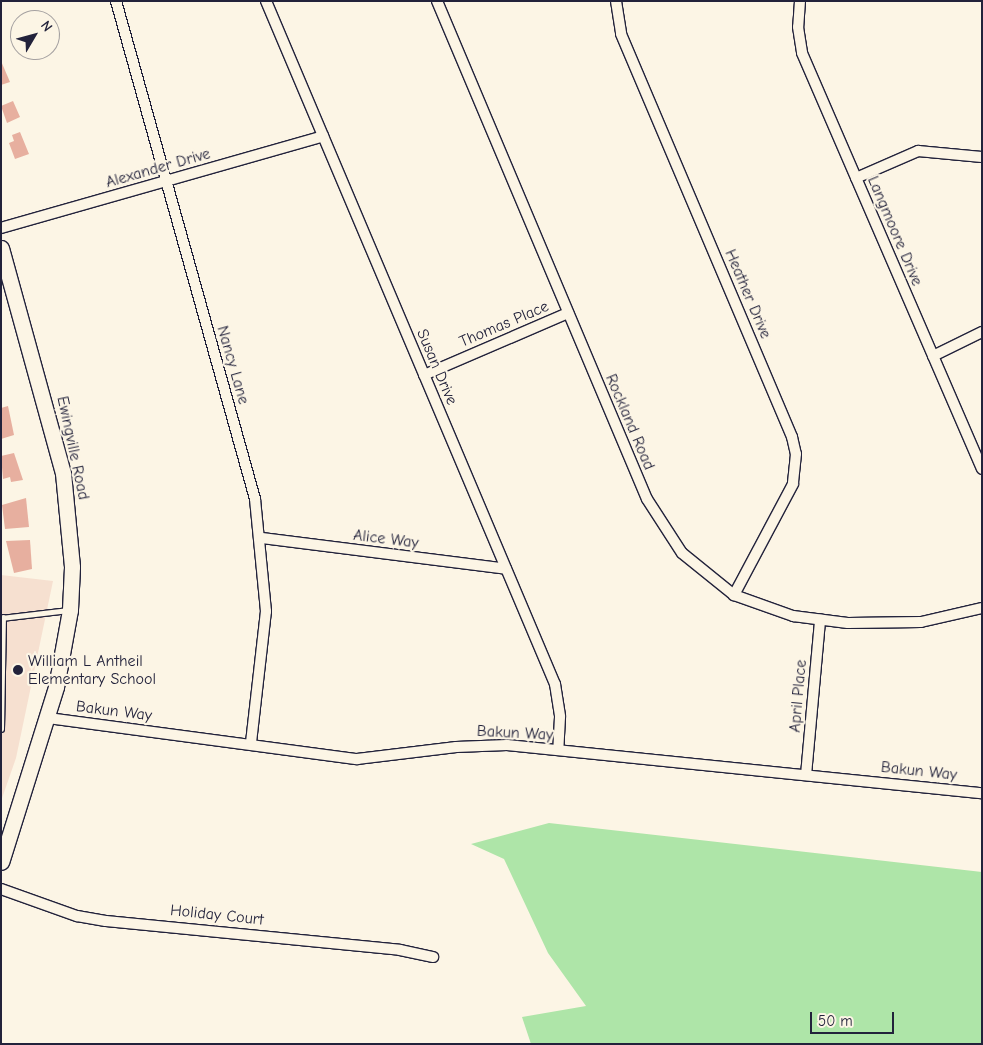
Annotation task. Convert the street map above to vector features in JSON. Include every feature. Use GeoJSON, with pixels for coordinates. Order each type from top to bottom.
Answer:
{"type":"FeatureCollection","features":[{"type":"Feature","properties":{"kind":"main road","name":"Ewingville Road"},"geometry":{"type":"LineString","coordinates":[[1,248],[63,473],[71,541],[70,610],[48,718],[1,862]]}},
{"type":"Feature","properties":{"kind":"street","name":"Nancy Lane"},"geometry":{"type":"LineString","coordinates":[[116,1],[255,499],[262,538],[266,611],[264,654],[251,743]]}},
{"type":"Feature","properties":{"kind":"street","name":"Susan Drive"},"geometry":{"type":"LineString","coordinates":[[266,1],[555,684],[560,717],[558,750]]}},
{"type":"Feature","properties":{"kind":"street","name":"Rockland Road"},"geometry":{"type":"LineString","coordinates":[[437,1],[656,518],[697,569],[734,595],[772,611],[820,620],[921,622],[982,608]]}},
{"type":"Feature","properties":{"kind":"street","name":"Heather Drive"},"geometry":{"type":"LineString","coordinates":[[616,1],[621,34],[794,447],[796,468],[789,495],[734,595]]}},
{"type":"Feature","properties":{"kind":"street","name":"Langmoore Drive"},"geometry":{"type":"LineString","coordinates":[[800,1],[798,27],[802,53],[982,469]]}},
{"type":"Feature","properties":{"kind":"street","name":"Alexander Drive"},"geometry":{"type":"LineString","coordinates":[[1,228],[322,136]]}},
{"type":"Feature","properties":{"kind":"street"},"geometry":{"type":"LineString","coordinates":[[856,178],[918,151],[944,150],[982,157]]}},
{"type":"Feature","properties":{"kind":"street","name":"Thomas Place"},"geometry":{"type":"LineString","coordinates":[[424,375],[568,313]]}},
{"type":"Feature","properties":{"kind":"street"},"geometry":{"type":"LineString","coordinates":[[932,356],[982,332]]}},
{"type":"Feature","properties":{"kind":"street","name":"Alice Way"},"geometry":{"type":"LineString","coordinates":[[262,538],[506,569]]}},
{"type":"Feature","properties":{"kind":"street","name":"April Place"},"geometry":{"type":"LineString","coordinates":[[806,775],[820,620]]}},
{"type":"Feature","properties":{"kind":"street","name":"Bakun Way"},"geometry":{"type":"LineString","coordinates":[[48,718],[251,743],[358,759],[482,744],[982,793]]}},
{"type":"Feature","properties":{"kind":"street","name":"Holiday Court"},"geometry":{"type":"LineString","coordinates":[[1,889],[106,921],[380,948],[433,957]]}},
{"type":"Feature","properties":{"kind":"lane"},"geometry":{"type":"LineString","coordinates":[[1,730],[2,618],[70,610]]}},
{"type":"Feature","properties":{"kind":"shaded area","name":"William L Antheil Elementary School"},"geometry":{"type":"Polygon","coordinates":[[[1,575],[53,581],[16,758],[1,801],[1,575]]]}},
{"type":"Feature","properties":{"kind":"green space"},"geometry":{"type":"Polygon","coordinates":[[[549,823],[982,872],[982,1044],[531,1044],[522,1017],[586,1006],[548,953],[504,859],[471,844],[549,823]]]}},
{"type":"Feature","properties":{"kind":"building"},"geometry":{"type":"Polygon","coordinates":[[[1,61],[10,82],[1,85],[1,61]]]}},
{"type":"Feature","properties":{"kind":"building"},"geometry":{"type":"Polygon","coordinates":[[[13,101],[20,117],[7,123],[1,106],[13,101]]]}},
{"type":"Feature","properties":{"kind":"building"},"geometry":{"type":"Polygon","coordinates":[[[20,132],[29,154],[15,159],[9,143],[14,141],[12,135],[20,132]]]}},
{"type":"Feature","properties":{"kind":"building"},"geometry":{"type":"Polygon","coordinates":[[[8,406],[14,435],[1,439],[1,408],[8,406]]]}},
{"type":"Feature","properties":{"kind":"building"},"geometry":{"type":"Polygon","coordinates":[[[14,453],[23,480],[11,482],[10,477],[3,479],[1,456],[14,453]]]}},
{"type":"Feature","properties":{"kind":"building"},"geometry":{"type":"Polygon","coordinates":[[[26,498],[29,527],[5,529],[2,505],[26,498]]]}},
{"type":"Feature","properties":{"kind":"building"},"geometry":{"type":"Polygon","coordinates":[[[30,540],[32,569],[14,573],[6,541],[30,540]]]}},
{"type":"Feature","properties":{"kind":"place","name":"William L Antheil Elementary School"},"geometry":{"type":"Point","coordinates":[18,670]}}]}
